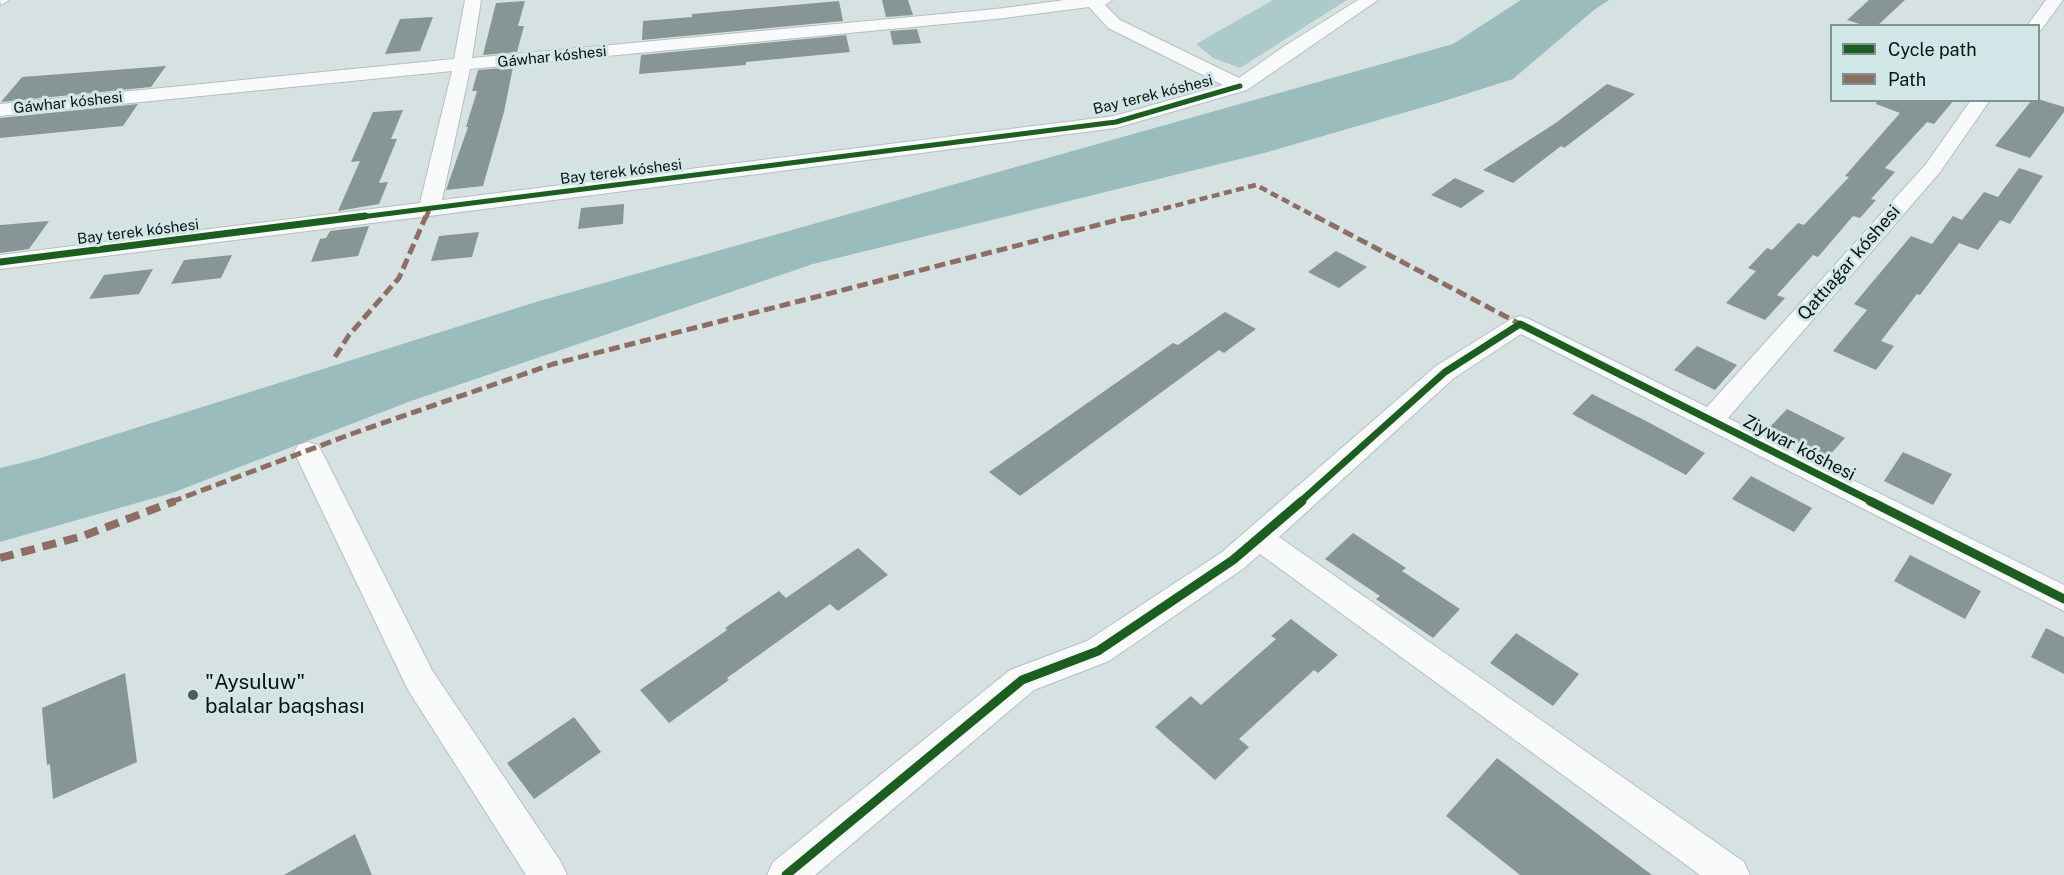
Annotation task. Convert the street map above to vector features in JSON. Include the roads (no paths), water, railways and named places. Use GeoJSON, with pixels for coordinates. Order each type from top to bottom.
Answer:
{"type":"FeatureCollection","features":[{"type":"Feature","properties":{"kind":"street"},"geometry":{"type":"LineString","coordinates":[[429,210],[462,65],[473,0]]}},
{"type":"Feature","properties":{"kind":"street","name":"Bay terek kóshesi"},"geometry":{"type":"LineString","coordinates":[[0,262],[429,210],[1116,122],[1240,86],[1289,51],[1370,0]]}},
{"type":"Feature","properties":{"kind":"street"},"geometry":{"type":"LineString","coordinates":[[2037,24],[2055,0]]}},
{"type":"Feature","properties":{"kind":"street"},"geometry":{"type":"LineString","coordinates":[[1099,1],[1114,24],[1240,86]]}},
{"type":"Feature","properties":{"kind":"street","name":"Gáwhar kóshesi"},"geometry":{"type":"LineString","coordinates":[[0,110],[240,85],[996,14],[1099,1]]}},
{"type":"Feature","properties":{"kind":"street","name":"Qattıaǵar kóshesi"},"geometry":{"type":"LineString","coordinates":[[1711,420],[1933,168],[1980,102]]}},
{"type":"Feature","properties":{"kind":"street","name":"Ziywar kóshesi"},"geometry":{"type":"LineString","coordinates":[[1257,537],[1277,523],[1445,372],[1520,324],[2064,599]]}},
{"type":"Feature","properties":{"kind":"street"},"geometry":{"type":"LineString","coordinates":[[308,452],[420,680],[548,875]]}},
{"type":"Feature","properties":{"kind":"street"},"geometry":{"type":"LineString","coordinates":[[786,875],[1022,680],[1098,651],[1233,560],[1257,537],[1731,875]]}},
{"type":"Feature","properties":{"kind":"place","name":"\"Aysuluw\" balalar baqshası"},"geometry":{"type":"Point","coordinates":[193,695]}}]}
